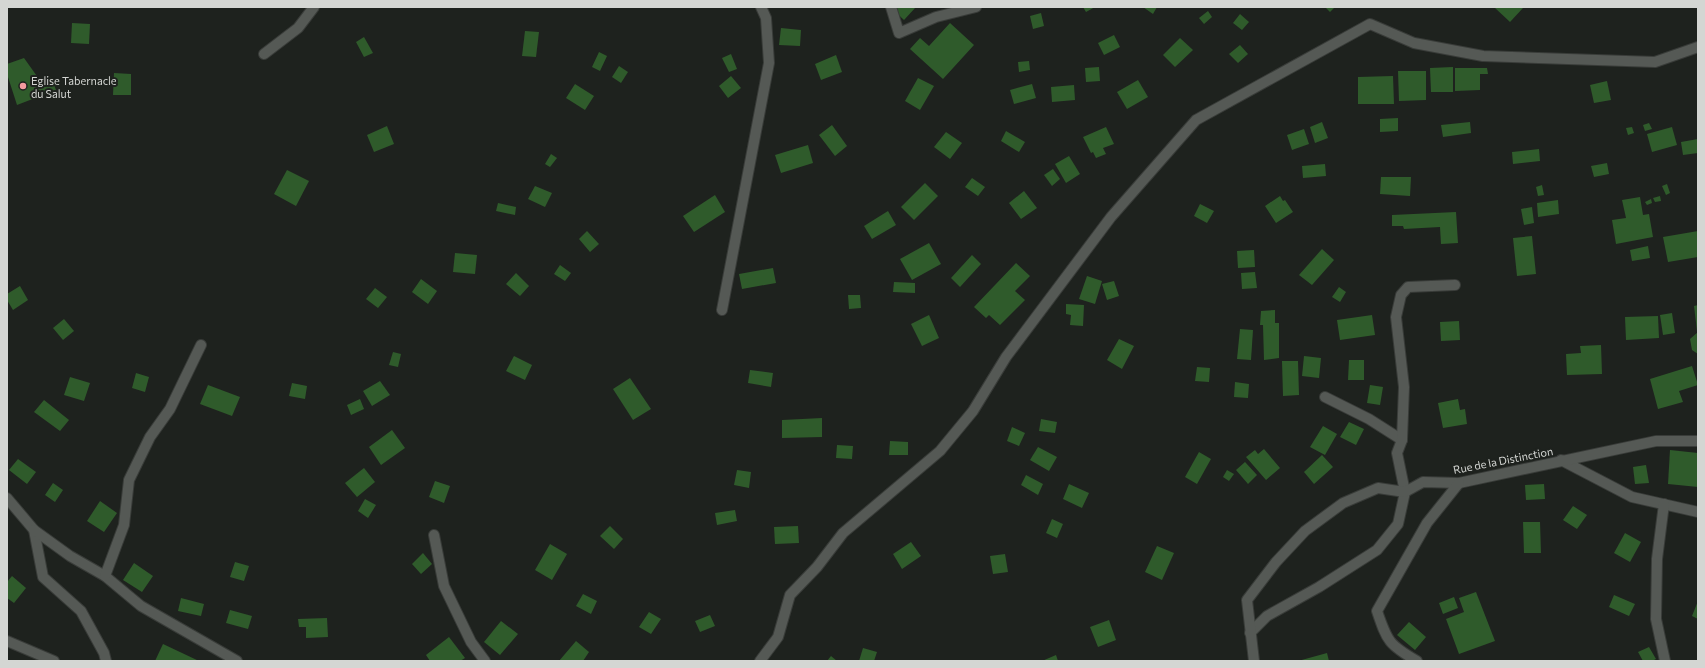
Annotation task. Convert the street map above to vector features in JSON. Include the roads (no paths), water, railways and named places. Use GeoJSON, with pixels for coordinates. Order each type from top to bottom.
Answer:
{"type":"FeatureCollection","features":[{"type":"Feature","properties":{"kind":"street"},"geometry":{"type":"LineString","coordinates":[[264,54],[298,28],[314,7]]}},
{"type":"Feature","properties":{"kind":"street"},"geometry":{"type":"LineString","coordinates":[[722,310],[769,63],[766,18],[761,7]]}},
{"type":"Feature","properties":{"kind":"street"},"geometry":{"type":"LineString","coordinates":[[891,7],[899,33],[936,17],[976,7]]}},
{"type":"Feature","properties":{"kind":"street"},"geometry":{"type":"LineString","coordinates":[[760,661],[778,637],[790,595],[818,567],[843,533],[940,451],[973,411],[1006,357],[1111,218],[1196,120],[1370,24],[1414,43],[1483,56],[1655,62],[1698,47]]}},
{"type":"Feature","properties":{"kind":"street"},"geometry":{"type":"LineString","coordinates":[[1250,633],[1267,616],[1319,587],[1377,550],[1398,524],[1405,492],[1398,452],[1402,440],[1404,388],[1396,317],[1402,295],[1408,286],[1455,285]]}},
{"type":"Feature","properties":{"kind":"street"},"geometry":{"type":"LineString","coordinates":[[106,576],[124,525],[129,480],[150,437],[170,409],[201,345]]}},
{"type":"Feature","properties":{"kind":"street"},"geometry":{"type":"LineString","coordinates":[[1325,397],[1369,419],[1402,440]]}},
{"type":"Feature","properties":{"kind":"street","name":"Rue de la Distinction"},"geometry":{"type":"LineString","coordinates":[[1405,492],[1423,482],[1459,483],[1561,460],[1656,441],[1698,441]]}},
{"type":"Feature","properties":{"kind":"street"},"geometry":{"type":"LineString","coordinates":[[1561,460],[1632,497],[1698,512]]}},
{"type":"Feature","properties":{"kind":"street"},"geometry":{"type":"LineString","coordinates":[[1417,661],[1397,649],[1386,637],[1377,611],[1427,523],[1459,483]]}},
{"type":"Feature","properties":{"kind":"street"},"geometry":{"type":"LineString","coordinates":[[1254,661],[1247,600],[1276,562],[1305,530],[1343,503],[1378,488],[1405,492]]}},
{"type":"Feature","properties":{"kind":"street"},"geometry":{"type":"LineString","coordinates":[[7,498],[34,530],[70,556],[106,576],[141,606],[237,661]]}},
{"type":"Feature","properties":{"kind":"street"},"geometry":{"type":"LineString","coordinates":[[1664,504],[1657,560],[1656,619],[1665,661]]}},
{"type":"Feature","properties":{"kind":"street"},"geometry":{"type":"LineString","coordinates":[[34,530],[43,577],[81,611],[104,652],[106,661]]}},
{"type":"Feature","properties":{"kind":"street"},"geometry":{"type":"LineString","coordinates":[[434,536],[444,586],[471,642],[485,661]]}},
{"type":"Feature","properties":{"kind":"street"},"geometry":{"type":"LineString","coordinates":[[7,641],[54,661]]}},
{"type":"Feature","properties":{"kind":"place","name":"Eglise Tabernacle du Salut"},"geometry":{"type":"Point","coordinates":[23,86]}}]}
